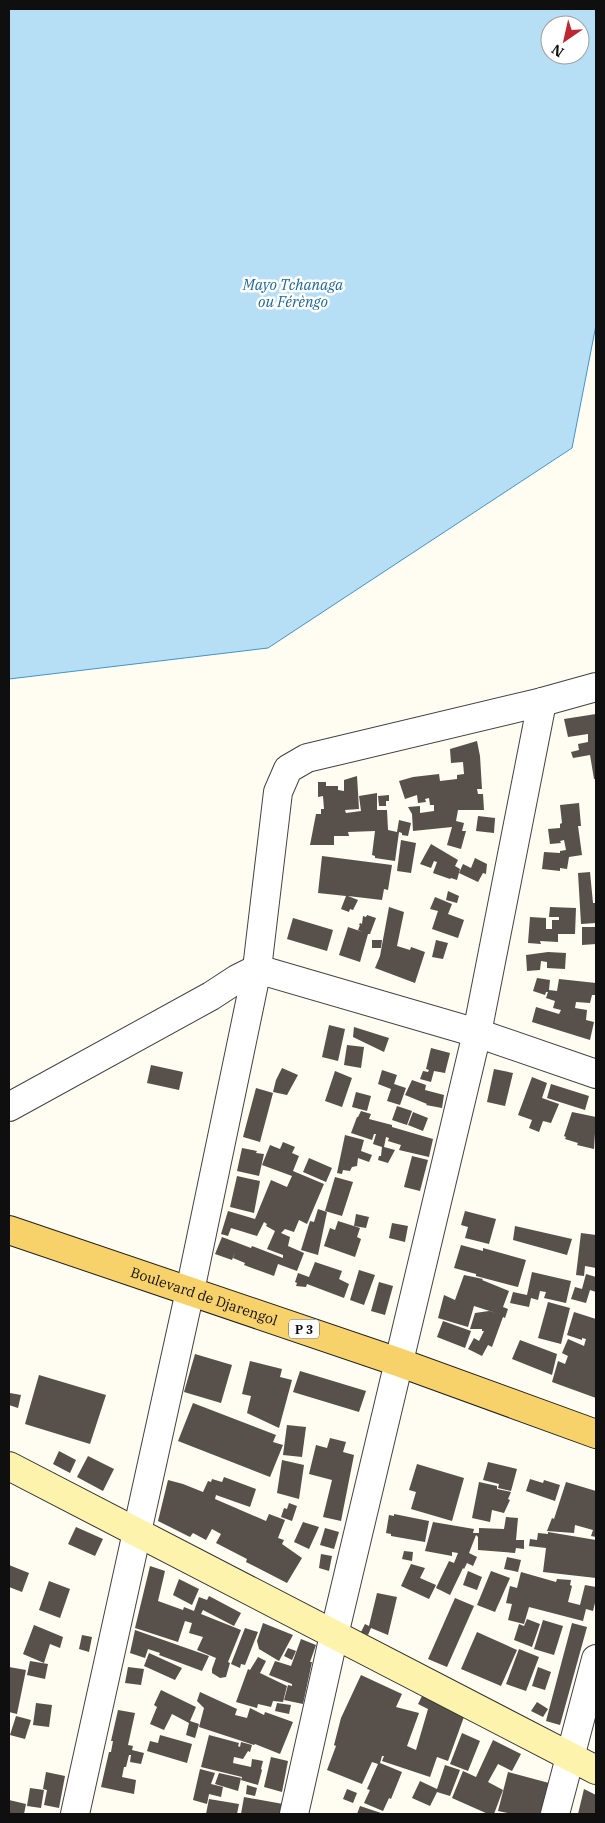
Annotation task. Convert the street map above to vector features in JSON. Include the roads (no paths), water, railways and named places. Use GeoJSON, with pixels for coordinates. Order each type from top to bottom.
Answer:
{"type":"FeatureCollection","features":[{"type":"Feature","properties":{"kind":"main road","name":"Boulevard de Djarengol"},"geometry":{"type":"LineString","coordinates":[[9,1230],[398,1362],[596,1434]]}},
{"type":"Feature","properties":{"kind":"main road"},"geometry":{"type":"LineString","coordinates":[[9,1466],[596,1770]]}},
{"type":"Feature","properties":{"kind":"street"},"geometry":{"type":"LineString","coordinates":[[75,1814],[190,1290],[256,969],[278,792],[288,769],[307,758],[542,702],[596,687]]}},
{"type":"Feature","properties":{"kind":"street"},"geometry":{"type":"LineString","coordinates":[[294,1814],[334,1635],[477,1033],[542,702]]}},
{"type":"Feature","properties":{"kind":"street"},"geometry":{"type":"LineString","coordinates":[[9,1107],[211,996],[256,969],[477,1033],[596,1074]]}},
{"type":"Feature","properties":{"kind":"street"},"geometry":{"type":"LineString","coordinates":[[555,1814],[596,1659]]}},
{"type":"Feature","properties":{"kind":"water","name":"Mayo Tchanaga ou Férèngo"},"geometry":{"type":"Polygon","coordinates":[[[9,9],[596,9],[596,325],[572,448],[268,648],[9,679],[9,9]]]}}]}
